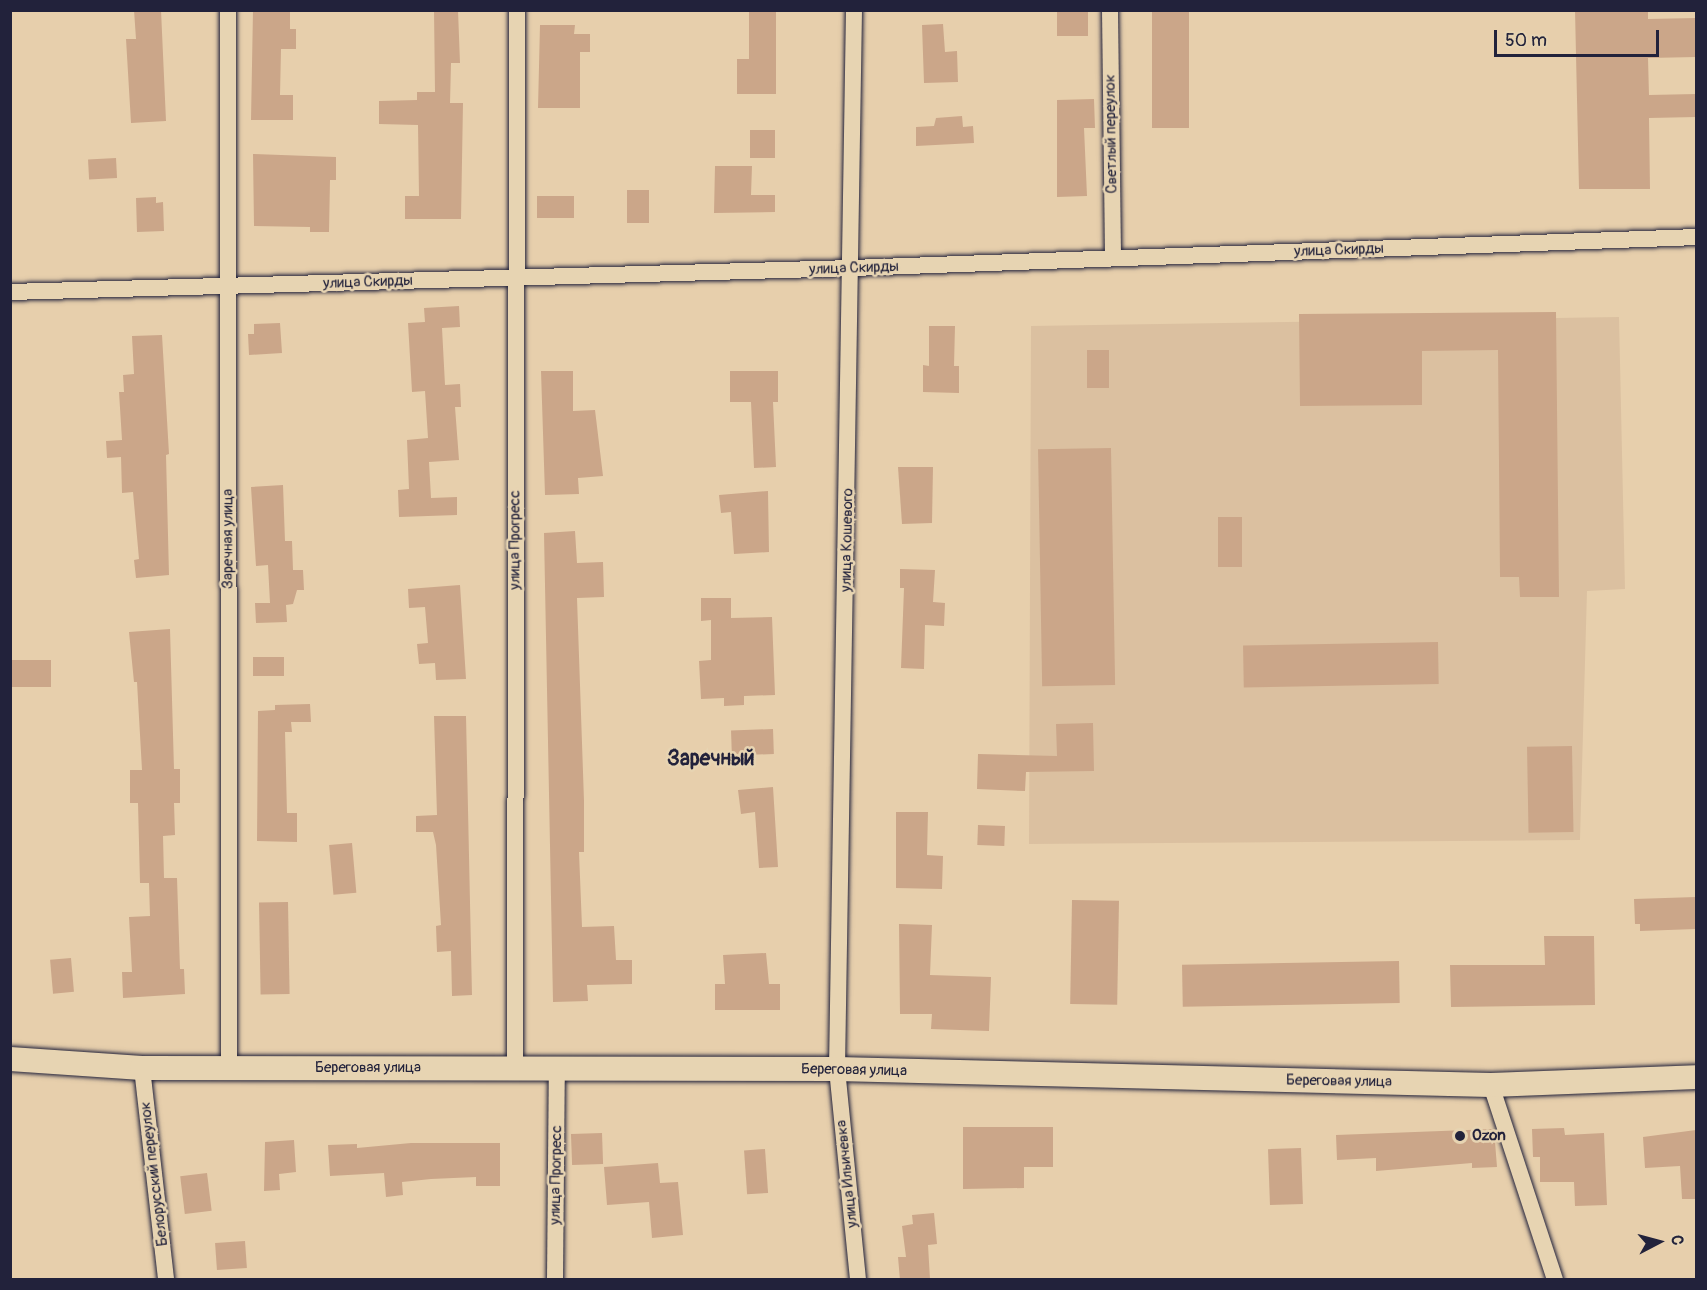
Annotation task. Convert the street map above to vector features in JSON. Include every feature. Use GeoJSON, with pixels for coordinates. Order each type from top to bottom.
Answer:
{"type":"FeatureCollection","features":[{"type":"Feature","properties":{"kind":"main road","name":"Береговая улица"},"geometry":{"type":"LineString","coordinates":[[10,1059],[142,1068],[557,1071],[837,1069],[1491,1085],[1696,1077]]}},
{"type":"Feature","properties":{"kind":"street","name":"Заречная улица"},"geometry":{"type":"LineString","coordinates":[[228,10],[229,1068]]}},
{"type":"Feature","properties":{"kind":"street","name":"улица Прогресс"},"geometry":{"type":"LineString","coordinates":[[515,1069],[517,10]]}},
{"type":"Feature","properties":{"kind":"street","name":"улица Кошевого"},"geometry":{"type":"LineString","coordinates":[[837,1069],[852,268],[854,10]]}},
{"type":"Feature","properties":{"kind":"street","name":"Светлый переулок"},"geometry":{"type":"LineString","coordinates":[[1110,10],[1113,258]]}},
{"type":"Feature","properties":{"kind":"street","name":"улица Скирды"},"geometry":{"type":"LineString","coordinates":[[10,292],[852,268],[1696,237]]}},
{"type":"Feature","properties":{"kind":"street","name":"Белорусский переулок"},"geometry":{"type":"LineString","coordinates":[[142,1068],[166,1280]]}},
{"type":"Feature","properties":{"kind":"street","name":"улица Ильичевка"},"geometry":{"type":"LineString","coordinates":[[837,1069],[858,1280]]}},
{"type":"Feature","properties":{"kind":"street","name":"улица Прогресс"},"geometry":{"type":"LineString","coordinates":[[555,1280],[557,1071]]}},
{"type":"Feature","properties":{"kind":"street"},"geometry":{"type":"LineString","coordinates":[[1491,1085],[1555,1280]]}},
{"type":"Feature","properties":{"kind":"shaded area"},"geometry":{"type":"Polygon","coordinates":[[[1619,317],[1625,589],[1587,591],[1580,840],[1029,844],[1031,326],[1619,317]]]}},
{"type":"Feature","properties":{"kind":"building"},"geometry":{"type":"Polygon","coordinates":[[[134,10],[161,10],[166,121],[131,123],[126,39],[136,39],[134,10]]]}},
{"type":"Feature","properties":{"kind":"building"},"geometry":{"type":"Polygon","coordinates":[[[253,10],[290,10],[290,29],[296,29],[296,49],[281,49],[280,95],[293,95],[293,120],[251,120],[253,10]]]}},
{"type":"Feature","properties":{"kind":"building"},"geometry":{"type":"Polygon","coordinates":[[[434,10],[458,10],[460,63],[451,63],[450,103],[463,103],[461,219],[405,219],[405,196],[419,196],[418,125],[379,124],[379,101],[417,100],[417,92],[435,92],[434,10]]]}},
{"type":"Feature","properties":{"kind":"building"},"geometry":{"type":"Polygon","coordinates":[[[749,10],[776,10],[776,94],[737,94],[737,59],[749,59],[749,10]]]}},
{"type":"Feature","properties":{"kind":"building"},"geometry":{"type":"Polygon","coordinates":[[[1057,10],[1088,10],[1088,36],[1057,36],[1057,10]]]}},
{"type":"Feature","properties":{"kind":"building"},"geometry":{"type":"Polygon","coordinates":[[[1152,10],[1189,10],[1189,128],[1152,128],[1152,10]]]}},
{"type":"Feature","properties":{"kind":"building"},"geometry":{"type":"Polygon","coordinates":[[[1575,10],[1648,10],[1648,19],[1696,18],[1696,57],[1648,58],[1649,95],[1696,94],[1696,117],[1649,118],[1650,189],[1579,189],[1575,10]]]}},
{"type":"Feature","properties":{"kind":"building"},"geometry":{"type":"Polygon","coordinates":[[[943,24],[945,52],[957,51],[958,82],[924,83],[922,25],[943,24]]]}},
{"type":"Feature","properties":{"kind":"building"},"geometry":{"type":"Polygon","coordinates":[[[540,25],[575,25],[574,34],[590,34],[590,52],[580,52],[580,108],[538,108],[540,25]]]}},
{"type":"Feature","properties":{"kind":"building"},"geometry":{"type":"Polygon","coordinates":[[[1094,99],[1095,128],[1084,128],[1087,196],[1057,197],[1057,100],[1094,99]]]}},
{"type":"Feature","properties":{"kind":"building"},"geometry":{"type":"Polygon","coordinates":[[[962,116],[963,127],[973,126],[974,143],[916,146],[916,127],[934,126],[936,118],[962,116]]]}},
{"type":"Feature","properties":{"kind":"building"},"geometry":{"type":"Polygon","coordinates":[[[750,130],[775,130],[775,158],[750,158],[750,130]]]}},
{"type":"Feature","properties":{"kind":"building"},"geometry":{"type":"Polygon","coordinates":[[[253,154],[336,157],[336,180],[330,180],[329,232],[310,232],[310,227],[254,226],[253,154]]]}},
{"type":"Feature","properties":{"kind":"building"},"geometry":{"type":"Polygon","coordinates":[[[116,158],[117,178],[89,179],[88,159],[116,158]]]}},
{"type":"Feature","properties":{"kind":"building"},"geometry":{"type":"Polygon","coordinates":[[[715,166],[752,166],[751,195],[775,195],[775,212],[714,213],[715,166]]]}},
{"type":"Feature","properties":{"kind":"building"},"geometry":{"type":"Polygon","coordinates":[[[627,190],[649,190],[649,223],[627,223],[627,190]]]}},
{"type":"Feature","properties":{"kind":"building"},"geometry":{"type":"Polygon","coordinates":[[[537,196],[574,196],[574,218],[537,218],[537,196]]]}},
{"type":"Feature","properties":{"kind":"building"},"geometry":{"type":"Polygon","coordinates":[[[156,197],[156,203],[163,202],[164,231],[137,232],[136,198],[156,197]]]}},
{"type":"Feature","properties":{"kind":"building"},"geometry":{"type":"Polygon","coordinates":[[[459,306],[460,327],[442,328],[445,385],[460,384],[461,407],[455,407],[459,460],[429,462],[431,498],[457,497],[457,515],[399,517],[398,490],[409,489],[407,440],[428,438],[425,391],[412,392],[408,323],[425,322],[424,308],[459,306]]]}},
{"type":"Feature","properties":{"kind":"building"},"geometry":{"type":"Polygon","coordinates":[[[1556,312],[1559,597],[1520,597],[1519,577],[1500,577],[1498,350],[1422,351],[1422,405],[1300,406],[1299,314],[1556,312]]]}},
{"type":"Feature","properties":{"kind":"building"},"geometry":{"type":"Polygon","coordinates":[[[280,323],[282,353],[249,355],[248,334],[254,334],[254,324],[280,323]]]}},
{"type":"Feature","properties":{"kind":"building"},"geometry":{"type":"Polygon","coordinates":[[[929,326],[955,326],[954,366],[959,366],[959,393],[923,392],[923,365],[929,366],[929,326]]]}},
{"type":"Feature","properties":{"kind":"building"},"geometry":{"type":"Polygon","coordinates":[[[162,335],[169,454],[166,455],[169,575],[136,578],[134,560],[139,559],[133,492],[122,493],[121,457],[107,458],[106,441],[122,440],[119,392],[124,392],[123,375],[134,374],[132,336],[162,335]]]}},
{"type":"Feature","properties":{"kind":"building"},"geometry":{"type":"Polygon","coordinates":[[[1087,350],[1109,350],[1109,388],[1087,388],[1087,350]]]}},
{"type":"Feature","properties":{"kind":"building"},"geometry":{"type":"Polygon","coordinates":[[[541,371],[573,371],[573,411],[595,410],[603,476],[578,478],[579,494],[545,495],[541,371]]]}},
{"type":"Feature","properties":{"kind":"building"},"geometry":{"type":"Polygon","coordinates":[[[730,371],[778,371],[778,402],[773,402],[776,467],[754,468],[751,402],[730,402],[730,371]]]}},
{"type":"Feature","properties":{"kind":"building"},"geometry":{"type":"Polygon","coordinates":[[[1111,448],[1115,685],[1042,686],[1038,449],[1111,448]]]}},
{"type":"Feature","properties":{"kind":"building"},"geometry":{"type":"Polygon","coordinates":[[[898,467],[933,467],[932,523],[902,524],[898,467]]]}},
{"type":"Feature","properties":{"kind":"building"},"geometry":{"type":"Polygon","coordinates":[[[283,485],[285,541],[292,541],[293,570],[303,570],[304,590],[297,590],[293,604],[286,605],[287,622],[256,623],[255,603],[270,603],[268,565],[256,566],[251,487],[283,485]]]}},
{"type":"Feature","properties":{"kind":"building"},"geometry":{"type":"Polygon","coordinates":[[[768,491],[769,552],[734,554],[731,512],[721,513],[719,495],[768,491]]]}},
{"type":"Feature","properties":{"kind":"building"},"geometry":{"type":"Polygon","coordinates":[[[1218,517],[1242,517],[1242,567],[1218,567],[1218,517]]]}},
{"type":"Feature","properties":{"kind":"building"},"geometry":{"type":"Polygon","coordinates":[[[575,531],[577,563],[603,562],[604,597],[577,598],[584,801],[584,852],[579,852],[582,927],[614,926],[616,960],[632,960],[632,984],[587,985],[588,1001],[553,1002],[544,533],[575,531]]]}},
{"type":"Feature","properties":{"kind":"building"},"geometry":{"type":"Polygon","coordinates":[[[900,569],[935,570],[933,602],[945,603],[944,626],[925,625],[924,669],[901,668],[904,588],[900,588],[900,569]]]}},
{"type":"Feature","properties":{"kind":"building"},"geometry":{"type":"Polygon","coordinates":[[[460,585],[466,679],[436,680],[435,663],[419,664],[417,644],[428,643],[425,607],[409,608],[408,589],[460,585]]]}},
{"type":"Feature","properties":{"kind":"building"},"geometry":{"type":"Polygon","coordinates":[[[701,598],[731,598],[731,618],[772,617],[775,695],[744,696],[744,705],[724,706],[724,698],[701,699],[699,661],[711,660],[711,620],[701,621],[701,598]]]}},
{"type":"Feature","properties":{"kind":"building"},"geometry":{"type":"Polygon","coordinates":[[[170,629],[174,769],[180,769],[180,803],[174,803],[175,835],[163,836],[164,878],[177,878],[180,969],[184,969],[185,994],[123,998],[122,972],[132,972],[129,917],[150,916],[149,883],[140,883],[138,803],[130,803],[130,770],[142,770],[137,682],[134,682],[129,632],[170,629]]]}},
{"type":"Feature","properties":{"kind":"building"},"geometry":{"type":"Polygon","coordinates":[[[1438,642],[1439,684],[1244,687],[1243,645],[1438,642]]]}},
{"type":"Feature","properties":{"kind":"building"},"geometry":{"type":"Polygon","coordinates":[[[253,657],[284,657],[284,676],[253,676],[253,657]]]}},
{"type":"Feature","properties":{"kind":"building"},"geometry":{"type":"Polygon","coordinates":[[[10,660],[51,660],[51,687],[10,687],[10,660]]]}},
{"type":"Feature","properties":{"kind":"building"},"geometry":{"type":"Polygon","coordinates":[[[310,704],[311,722],[291,722],[292,732],[285,732],[287,813],[297,813],[297,842],[257,841],[258,711],[275,710],[275,705],[310,704]]]}},
{"type":"Feature","properties":{"kind":"building"},"geometry":{"type":"Polygon","coordinates":[[[434,716],[466,716],[472,995],[452,996],[451,951],[437,952],[436,926],[441,925],[436,845],[433,832],[416,832],[416,816],[437,815],[434,716]]]}},
{"type":"Feature","properties":{"kind":"building"},"geometry":{"type":"Polygon","coordinates":[[[1093,723],[1094,771],[1026,772],[1025,791],[977,789],[978,754],[1057,756],[1056,724],[1093,723]]]}},
{"type":"Feature","properties":{"kind":"building"},"geometry":{"type":"Polygon","coordinates":[[[773,729],[774,754],[732,755],[731,730],[773,729]]]}},
{"type":"Feature","properties":{"kind":"building"},"geometry":{"type":"Polygon","coordinates":[[[1572,746],[1574,832],[1529,833],[1527,747],[1572,746]]]}},
{"type":"Feature","properties":{"kind":"building"},"geometry":{"type":"Polygon","coordinates":[[[773,787],[778,867],[759,868],[755,812],[741,814],[738,790],[773,787]]]}},
{"type":"Feature","properties":{"kind":"building"},"geometry":{"type":"Polygon","coordinates":[[[896,812],[928,812],[927,855],[943,856],[942,889],[896,888],[896,812]]]}},
{"type":"Feature","properties":{"kind":"building"},"geometry":{"type":"Polygon","coordinates":[[[978,825],[1005,826],[1004,846],[977,845],[978,825]]]}},
{"type":"Feature","properties":{"kind":"building"},"geometry":{"type":"Polygon","coordinates":[[[352,843],[356,893],[333,895],[329,845],[352,843]]]}},
{"type":"Feature","properties":{"kind":"building"},"geometry":{"type":"Polygon","coordinates":[[[1696,897],[1696,929],[1640,931],[1640,924],[1635,924],[1634,899],[1696,897]]]}},
{"type":"Feature","properties":{"kind":"building"},"geometry":{"type":"Polygon","coordinates":[[[1072,900],[1119,901],[1117,1005],[1070,1004],[1072,900]]]}},
{"type":"Feature","properties":{"kind":"building"},"geometry":{"type":"Polygon","coordinates":[[[288,902],[290,994],[261,994],[259,903],[288,902]]]}},
{"type":"Feature","properties":{"kind":"building"},"geometry":{"type":"Polygon","coordinates":[[[899,924],[932,925],[930,975],[991,977],[989,1031],[931,1029],[932,1014],[900,1014],[899,924]]]}},
{"type":"Feature","properties":{"kind":"building"},"geometry":{"type":"Polygon","coordinates":[[[1544,936],[1594,936],[1595,1005],[1451,1007],[1450,965],[1545,965],[1544,936]]]}},
{"type":"Feature","properties":{"kind":"building"},"geometry":{"type":"Polygon","coordinates":[[[766,953],[769,984],[780,984],[780,1010],[715,1010],[715,984],[725,984],[723,955],[766,953]]]}},
{"type":"Feature","properties":{"kind":"building"},"geometry":{"type":"Polygon","coordinates":[[[71,958],[74,992],[53,994],[50,960],[71,958]]]}},
{"type":"Feature","properties":{"kind":"building"},"geometry":{"type":"Polygon","coordinates":[[[1399,961],[1400,1003],[1183,1007],[1182,965],[1399,961]]]}},
{"type":"Feature","properties":{"kind":"building"},"geometry":{"type":"Polygon","coordinates":[[[963,1127],[1053,1127],[1053,1167],[1024,1167],[1024,1188],[963,1189],[963,1127]]]}},
{"type":"Feature","properties":{"kind":"building"},"geometry":{"type":"Polygon","coordinates":[[[1564,1128],[1565,1135],[1604,1133],[1607,1205],[1575,1206],[1574,1182],[1540,1182],[1540,1157],[1533,1157],[1532,1129],[1564,1128]]]}},
{"type":"Feature","properties":{"kind":"building"},"geometry":{"type":"Polygon","coordinates":[[[1494,1129],[1497,1167],[1472,1168],[1472,1163],[1376,1171],[1376,1158],[1337,1160],[1336,1135],[1494,1129]]]}},
{"type":"Feature","properties":{"kind":"building"},"geometry":{"type":"Polygon","coordinates":[[[1696,1130],[1696,1199],[1682,1199],[1680,1166],[1645,1168],[1643,1137],[1696,1130]]]}},
{"type":"Feature","properties":{"kind":"building"},"geometry":{"type":"Polygon","coordinates":[[[602,1133],[603,1164],[572,1165],[571,1134],[602,1133]]]}},
{"type":"Feature","properties":{"kind":"building"},"geometry":{"type":"Polygon","coordinates":[[[294,1140],[296,1172],[279,1174],[280,1190],[264,1191],[265,1142],[294,1140]]]}},
{"type":"Feature","properties":{"kind":"building"},"geometry":{"type":"Polygon","coordinates":[[[411,1143],[500,1143],[500,1186],[476,1186],[476,1177],[431,1179],[402,1182],[403,1195],[386,1197],[384,1173],[330,1176],[328,1145],[357,1144],[357,1148],[411,1143]]]}},
{"type":"Feature","properties":{"kind":"building"},"geometry":{"type":"Polygon","coordinates":[[[1301,1148],[1303,1204],[1270,1205],[1268,1149],[1301,1148]]]}},
{"type":"Feature","properties":{"kind":"building"},"geometry":{"type":"Polygon","coordinates":[[[765,1149],[768,1193],[747,1194],[744,1150],[765,1149]]]}},
{"type":"Feature","properties":{"kind":"building"},"geometry":{"type":"Polygon","coordinates":[[[658,1163],[660,1183],[678,1182],[683,1235],[652,1238],[649,1202],[607,1205],[604,1167],[658,1163]]]}},
{"type":"Feature","properties":{"kind":"building"},"geometry":{"type":"Polygon","coordinates":[[[207,1173],[212,1211],[185,1214],[180,1176],[207,1173]]]}},
{"type":"Feature","properties":{"kind":"building"},"geometry":{"type":"Polygon","coordinates":[[[934,1213],[937,1244],[928,1245],[930,1279],[900,1280],[898,1257],[906,1257],[902,1226],[913,1224],[912,1215],[934,1213]]]}},
{"type":"Feature","properties":{"kind":"building"},"geometry":{"type":"Polygon","coordinates":[[[245,1241],[247,1268],[217,1270],[215,1243],[245,1241]]]}},
{"type":"Feature","properties":{"kind":"place","name":"Ozon"},"geometry":{"type":"Point","coordinates":[1460,1136]}},
{"type":"Feature","properties":{"kind":"district","name":"Заречный"},"geometry":{"type":"Point","coordinates":[711,759]}}]}
